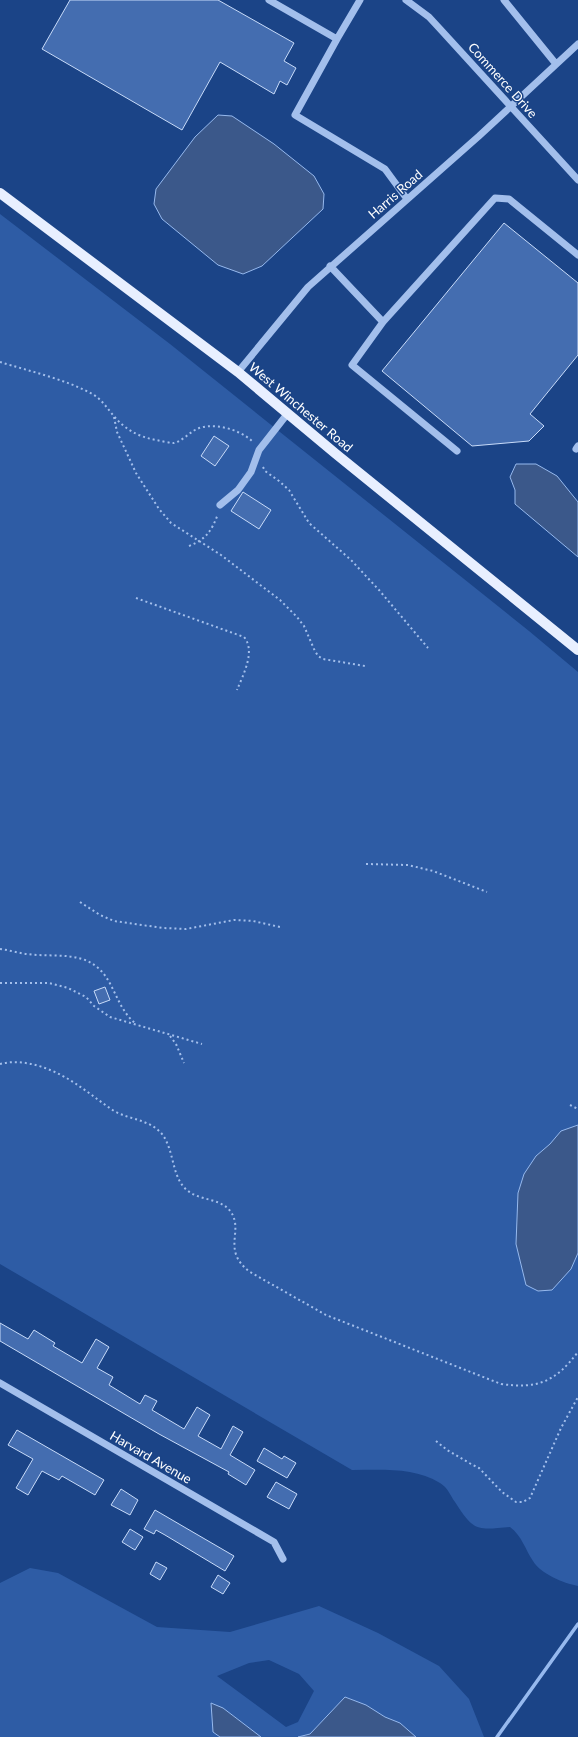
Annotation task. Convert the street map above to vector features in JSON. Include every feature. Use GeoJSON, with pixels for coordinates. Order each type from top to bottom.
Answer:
{"type":"FeatureCollection","features":[{"type":"Feature","properties":{"kind":"main road","name":"West Winchester Road"},"geometry":{"type":"LineString","coordinates":[[0,193],[238,372],[578,650]]}},
{"type":"Feature","properties":{"kind":"street"},"geometry":{"type":"LineString","coordinates":[[270,0],[337,40]]}},
{"type":"Feature","properties":{"kind":"street"},"geometry":{"type":"LineString","coordinates":[[360,0],[295,115],[385,169],[407,199]]}},
{"type":"Feature","properties":{"kind":"street","name":"Commerce Drive"},"geometry":{"type":"LineString","coordinates":[[406,0],[442,30],[578,180]]}},
{"type":"Feature","properties":{"kind":"street"},"geometry":{"type":"LineString","coordinates":[[504,0],[556,64]]}},
{"type":"Feature","properties":{"kind":"street","name":"Harris Road"},"geometry":{"type":"LineString","coordinates":[[238,372],[308,287],[479,136],[578,44]]}},
{"type":"Feature","properties":{"kind":"street"},"geometry":{"type":"LineString","coordinates":[[457,451],[352,365],[383,322],[495,198],[509,199],[578,255]]}},
{"type":"Feature","properties":{"kind":"street"},"geometry":{"type":"LineString","coordinates":[[330,266],[383,322]]}},
{"type":"Feature","properties":{"kind":"street"},"geometry":{"type":"LineString","coordinates":[[220,505],[238,490],[251,472],[259,450],[288,414]]}},
{"type":"Feature","properties":{"kind":"street","name":"Harvard Avenue"},"geometry":{"type":"LineString","coordinates":[[0,1383],[274,1542],[283,1559]]}},
{"type":"Feature","properties":{"kind":"path"},"geometry":{"type":"LineString","coordinates":[[0,362],[82,389],[100,400],[122,426],[134,434],[175,443],[196,430],[207,427],[223,427],[247,436],[252,441],[256,457],[266,471],[289,490],[310,523],[356,565],[428,648]]}},
{"type":"Feature","properties":{"kind":"path"},"geometry":{"type":"LineString","coordinates":[[113,416],[117,432],[136,473],[159,509],[171,523],[238,568],[284,604],[298,617],[304,626],[318,656],[323,659],[365,666]]}},
{"type":"Feature","properties":{"kind":"path"},"geometry":{"type":"LineString","coordinates":[[189,546],[199,542],[214,525],[220,505]]}},
{"type":"Feature","properties":{"kind":"path"},"geometry":{"type":"LineString","coordinates":[[136,598],[244,637],[249,642],[250,650],[237,690]]}},
{"type":"Feature","properties":{"kind":"path"},"geometry":{"type":"LineString","coordinates":[[366,864],[408,865],[433,871],[487,892]]}},
{"type":"Feature","properties":{"kind":"path"},"geometry":{"type":"LineString","coordinates":[[80,902],[100,915],[114,920],[162,928],[186,929],[234,920],[253,921],[280,927]]}},
{"type":"Feature","properties":{"kind":"path"},"geometry":{"type":"LineString","coordinates":[[0,949],[27,954],[76,957],[88,961],[100,968],[115,991],[126,1014],[138,1025]]}},
{"type":"Feature","properties":{"kind":"path"},"geometry":{"type":"LineString","coordinates":[[0,983],[49,983],[68,988],[86,997],[94,1006],[110,1017],[202,1044]]}},
{"type":"Feature","properties":{"kind":"path"},"geometry":{"type":"LineString","coordinates":[[169,1035],[176,1044],[184,1063]]}},
{"type":"Feature","properties":{"kind":"path"},"geometry":{"type":"LineString","coordinates":[[0,1064],[21,1062],[45,1069],[70,1080],[115,1111],[145,1121],[161,1134],[166,1143],[181,1184],[187,1191],[205,1200],[222,1204],[230,1210],[234,1222],[235,1251],[241,1266],[326,1315],[501,1384],[531,1386],[542,1383],[561,1371],[578,1352]]}},
{"type":"Feature","properties":{"kind":"path"},"geometry":{"type":"LineString","coordinates":[[570,1105],[578,1109]]}},
{"type":"Feature","properties":{"kind":"path"},"geometry":{"type":"LineString","coordinates":[[436,1440],[448,1450],[479,1468],[502,1492],[516,1502],[523,1502],[530,1498],[561,1428],[578,1397]]}},
{"type":"Feature","properties":{"kind":"shaded area"},"geometry":{"type":"Polygon","coordinates":[[[218,115],[232,116],[274,144],[314,176],[324,194],[323,209],[262,266],[243,274],[218,265],[162,219],[154,204],[156,189],[195,137],[218,115]]]}},
{"type":"Feature","properties":{"kind":"shaded area"},"geometry":{"type":"Polygon","coordinates":[[[0,214],[170,344],[529,631],[578,672],[578,1586],[559,1580],[541,1570],[533,1561],[518,1534],[510,1527],[490,1529],[477,1527],[472,1524],[461,1512],[447,1489],[440,1483],[420,1474],[398,1470],[352,1470],[0,1264],[0,214]]]}},
{"type":"Feature","properties":{"kind":"shaded area"},"geometry":{"type":"Polygon","coordinates":[[[516,464],[536,464],[557,476],[578,502],[578,557],[515,504],[515,490],[510,477],[516,464]]]}},
{"type":"Feature","properties":{"kind":"shaded area"},"geometry":{"type":"Polygon","coordinates":[[[578,1125],[578,1253],[571,1269],[552,1290],[538,1291],[526,1285],[516,1244],[518,1193],[524,1174],[536,1156],[550,1144],[561,1131],[578,1125]]]}},
{"type":"Feature","properties":{"kind":"shaded area"},"geometry":{"type":"Polygon","coordinates":[[[30,1568],[58,1573],[157,1627],[230,1632],[319,1606],[378,1633],[439,1666],[469,1699],[484,1737],[416,1737],[400,1723],[385,1717],[366,1705],[345,1697],[310,1734],[298,1737],[261,1737],[223,1708],[213,1732],[220,1737],[0,1737],[0,1583],[30,1568]],[[269,1660],[249,1663],[217,1676],[286,1727],[298,1722],[314,1691],[299,1674],[269,1660]]]}},
{"type":"Feature","properties":{"kind":"shaded area"},"geometry":{"type":"Polygon","coordinates":[[[345,1697],[366,1705],[385,1717],[400,1723],[416,1737],[298,1737],[310,1734],[345,1697]]]}},
{"type":"Feature","properties":{"kind":"shaded area"},"geometry":{"type":"Polygon","coordinates":[[[211,1703],[223,1708],[261,1737],[220,1737],[213,1732],[211,1703]]]}},
{"type":"Feature","properties":{"kind":"building"},"geometry":{"type":"Polygon","coordinates":[[[70,0],[218,0],[294,43],[284,61],[296,68],[287,85],[280,81],[274,94],[220,62],[182,130],[42,49],[70,0]]]}},
{"type":"Feature","properties":{"kind":"building"},"geometry":{"type":"Polygon","coordinates":[[[504,223],[578,283],[578,355],[530,414],[544,426],[529,441],[472,446],[382,371],[504,223]]]}},
{"type":"Feature","properties":{"kind":"building"},"geometry":{"type":"Polygon","coordinates":[[[214,436],[229,446],[215,466],[201,456],[214,436]]]}},
{"type":"Feature","properties":{"kind":"building"},"geometry":{"type":"Polygon","coordinates":[[[243,492],[271,510],[259,529],[231,511],[243,492]]]}},
{"type":"Feature","properties":{"kind":"building"},"geometry":{"type":"Polygon","coordinates":[[[105,987],[110,1000],[99,1004],[94,991],[105,987]]]}},
{"type":"Feature","properties":{"kind":"building"},"geometry":{"type":"Polygon","coordinates":[[[0,1323],[28,1339],[34,1330],[55,1343],[53,1346],[82,1363],[96,1339],[109,1347],[97,1368],[113,1377],[109,1385],[140,1404],[145,1395],[157,1401],[152,1410],[184,1429],[197,1407],[210,1415],[198,1436],[221,1449],[233,1426],[243,1432],[230,1455],[255,1470],[246,1485],[228,1474],[229,1472],[159,1434],[0,1341],[0,1323]]]}},
{"type":"Feature","properties":{"kind":"building"},"geometry":{"type":"Polygon","coordinates":[[[17,1430],[104,1480],[95,1495],[62,1476],[59,1480],[42,1471],[28,1495],[16,1488],[33,1459],[8,1445],[17,1430]]]}},
{"type":"Feature","properties":{"kind":"building"},"geometry":{"type":"Polygon","coordinates":[[[264,1448],[282,1459],[284,1456],[296,1463],[287,1478],[257,1461],[264,1448]]]}},
{"type":"Feature","properties":{"kind":"building"},"geometry":{"type":"Polygon","coordinates":[[[276,1482],[297,1494],[289,1509],[267,1497],[276,1482]]]}},
{"type":"Feature","properties":{"kind":"building"},"geometry":{"type":"Polygon","coordinates":[[[121,1489],[138,1500],[130,1515],[111,1505],[121,1489]]]}},
{"type":"Feature","properties":{"kind":"building"},"geometry":{"type":"Polygon","coordinates":[[[155,1510],[234,1556],[225,1571],[156,1530],[154,1534],[144,1529],[155,1510]]]}},
{"type":"Feature","properties":{"kind":"building"},"geometry":{"type":"Polygon","coordinates":[[[130,1529],[143,1537],[135,1550],[122,1542],[130,1529]]]}},
{"type":"Feature","properties":{"kind":"building"},"geometry":{"type":"Polygon","coordinates":[[[156,1562],[167,1568],[160,1580],[150,1574],[156,1562]]]}},
{"type":"Feature","properties":{"kind":"building"},"geometry":{"type":"Polygon","coordinates":[[[218,1575],[230,1583],[223,1594],[211,1587],[218,1575]]]}},
{"type":"Feature","properties":{"kind":"waterway"},"geometry":{"type":"LineString","coordinates":[[497,1737],[578,1624]]}}]}
